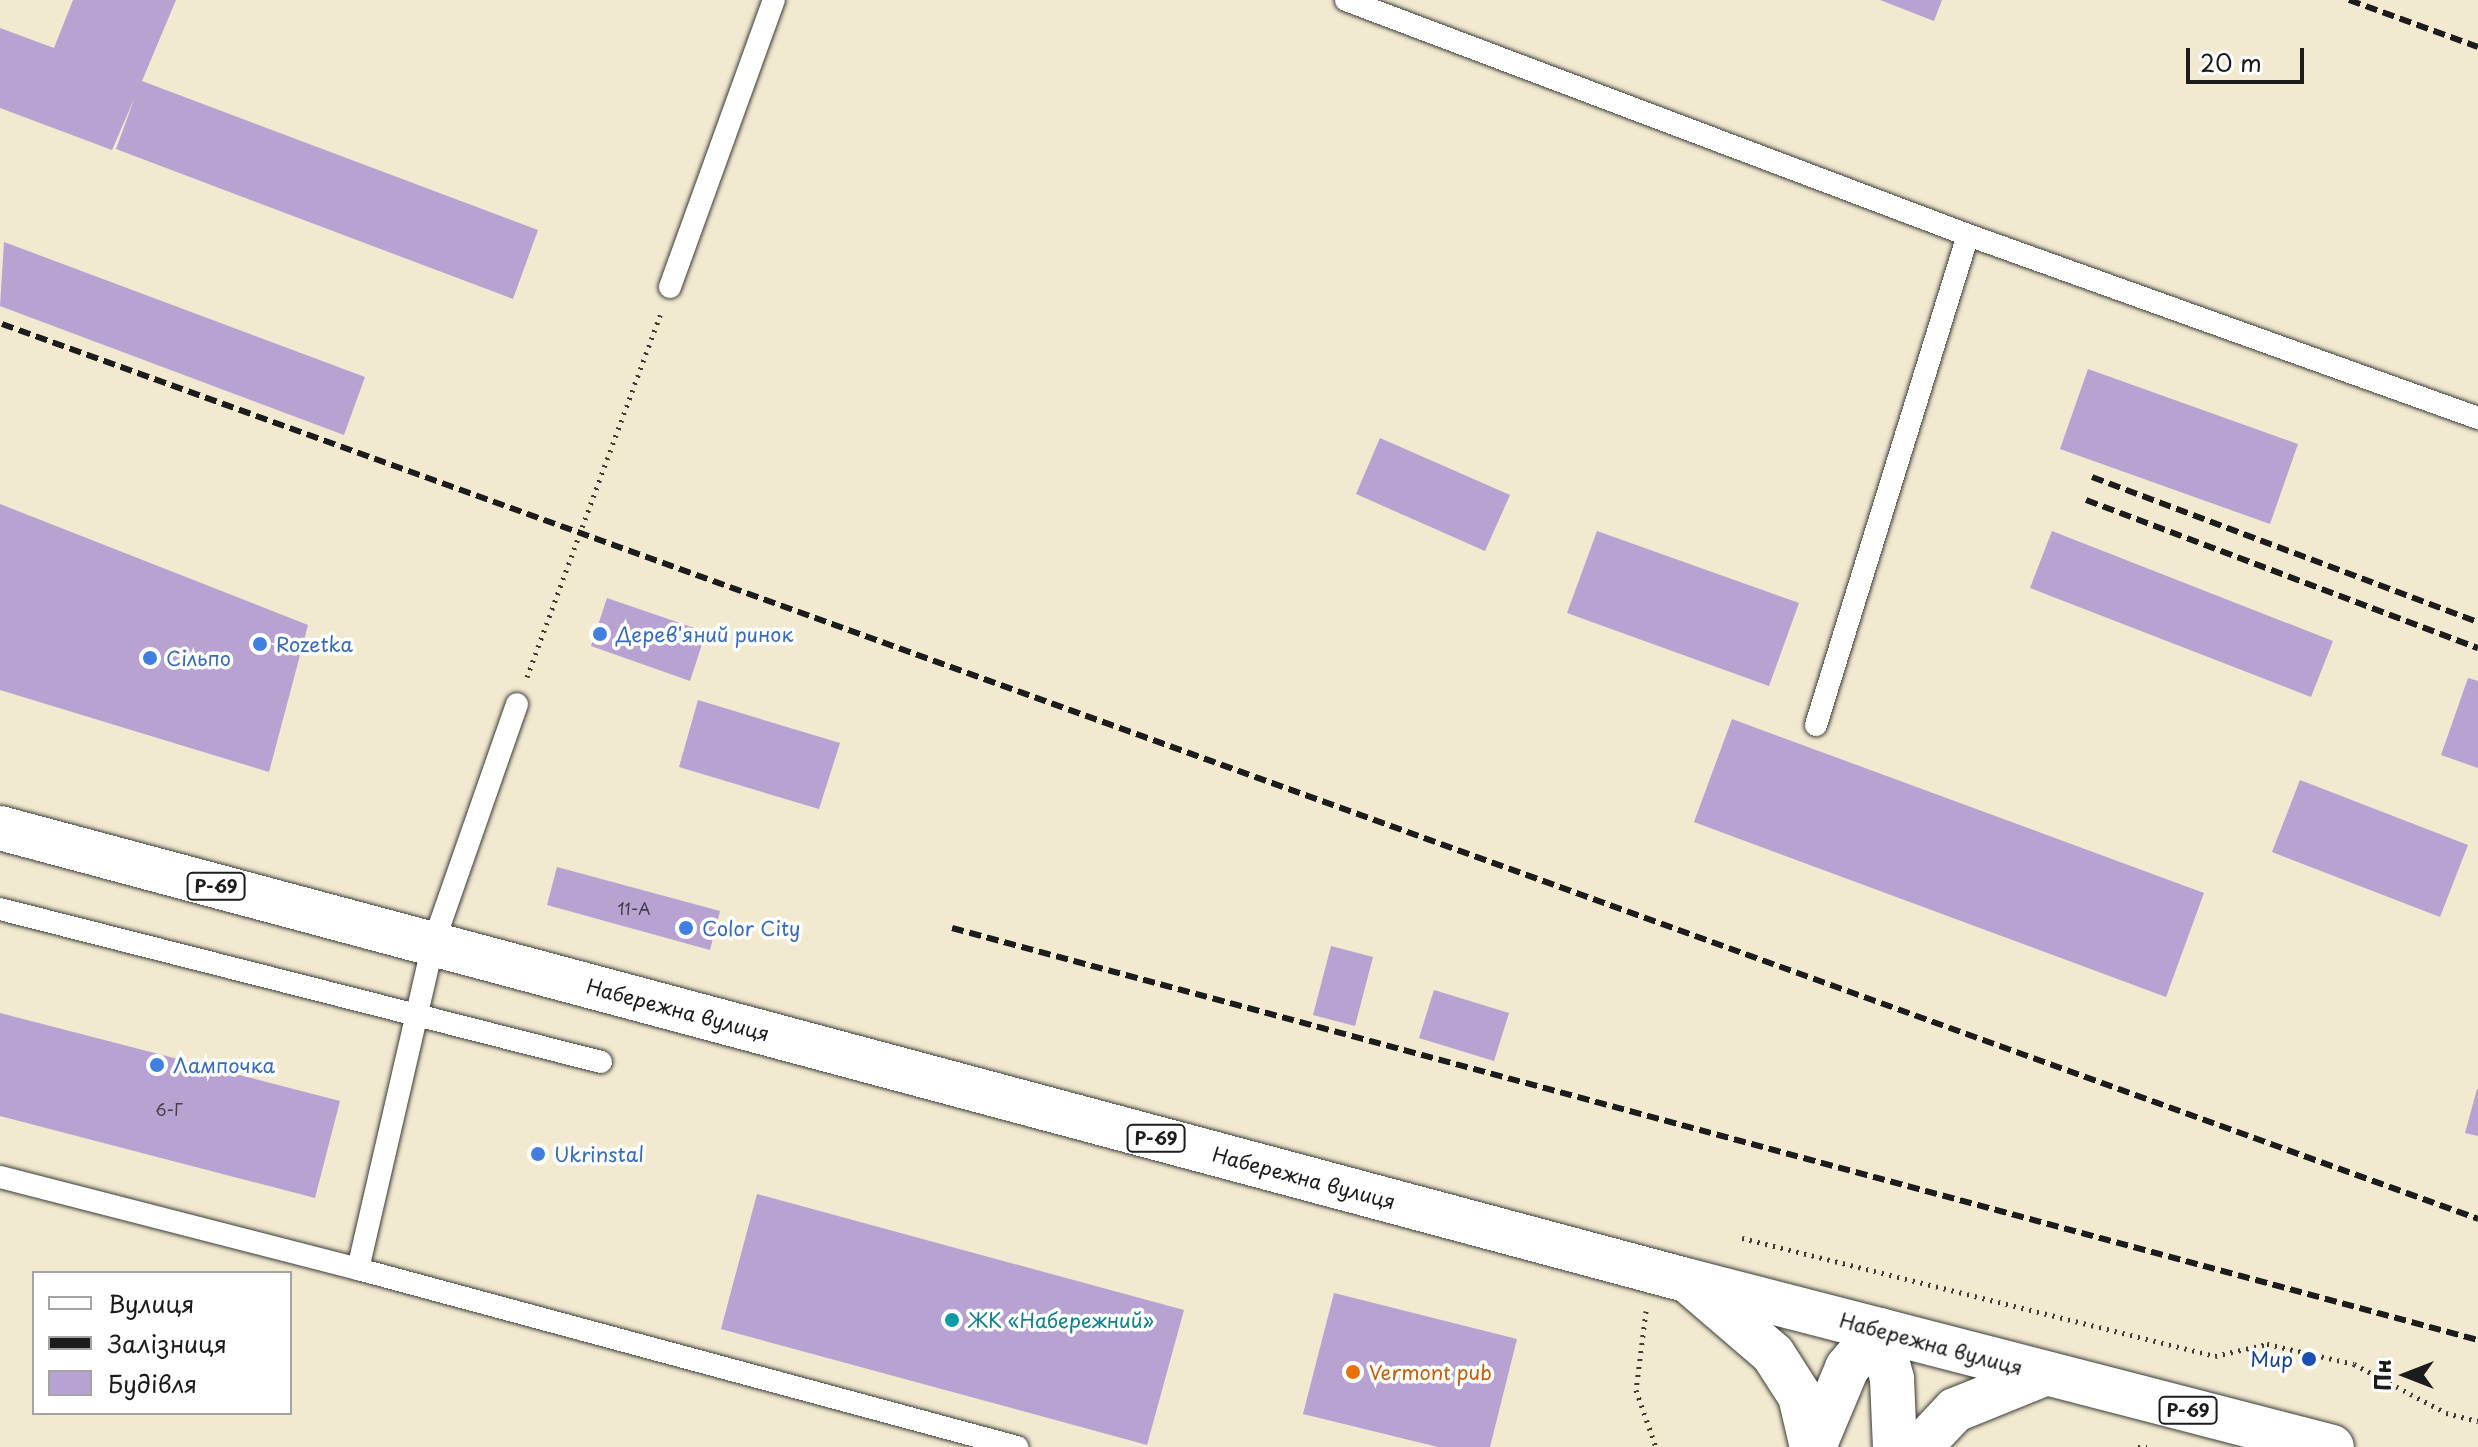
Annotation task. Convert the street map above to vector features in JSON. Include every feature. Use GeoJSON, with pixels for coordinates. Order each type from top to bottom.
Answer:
{"type":"FeatureCollection","features":[{"type":"Feature","properties":{"kind":"main road","name":"Набережна вулиця"},"geometry":{"type":"LineString","coordinates":[[0,828],[1686,1280],[2332,1447]]}},
{"type":"Feature","properties":{"kind":"main road"},"geometry":{"type":"LineString","coordinates":[[1686,1280],[1773,1354],[1800,1396],[1813,1447]]}},
{"type":"Feature","properties":{"kind":"main road"},"geometry":{"type":"LineString","coordinates":[[1813,1447],[1847,1368],[1879,1330]]}},
{"type":"Feature","properties":{"kind":"main road"},"geometry":{"type":"LineString","coordinates":[[1879,1330],[1892,1379],[1895,1447]]}},
{"type":"Feature","properties":{"kind":"main road"},"geometry":{"type":"LineString","coordinates":[[1920,1447],[1955,1410],[2044,1374]]}},
{"type":"Feature","properties":{"kind":"lane"},"geometry":{"type":"LineString","coordinates":[[670,287],[774,0]]}},
{"type":"Feature","properties":{"kind":"lane"},"geometry":{"type":"LineString","coordinates":[[1346,0],[1968,235],[2478,418]]}},
{"type":"Feature","properties":{"kind":"lane"},"geometry":{"type":"LineString","coordinates":[[1816,725],[1968,235]]}},
{"type":"Feature","properties":{"kind":"lane"},"geometry":{"type":"LineString","coordinates":[[358,1269],[433,944],[451,906],[468,838],[517,704]]}},
{"type":"Feature","properties":{"kind":"lane"},"geometry":{"type":"LineString","coordinates":[[0,909],[601,1062]]}},
{"type":"Feature","properties":{"kind":"lane"},"geometry":{"type":"LineString","coordinates":[[0,1177],[358,1269],[1017,1447]]}},
{"type":"Feature","properties":{"kind":"path"},"geometry":{"type":"LineString","coordinates":[[517,704],[670,287]]}},
{"type":"Feature","properties":{"kind":"path"},"geometry":{"type":"LineString","coordinates":[[1742,1238],[2215,1356],[2267,1344],[2354,1364],[2446,1413],[2478,1421]]}},
{"type":"Feature","properties":{"kind":"path"},"geometry":{"type":"LineString","coordinates":[[1646,1306],[1636,1390],[1656,1447]]}},
{"type":"Feature","properties":{"kind":"path"},"geometry":{"type":"LineString","coordinates":[[2138,1447],[2147,1447]]}},
{"type":"Feature","properties":{"kind":"building"},"geometry":{"type":"Polygon","coordinates":[[[73,0],[176,0],[142,81],[538,230],[513,299],[116,149],[135,97],[112,150],[0,108],[0,28],[54,48],[73,0]]]}},
{"type":"Feature","properties":{"kind":"building"},"geometry":{"type":"Polygon","coordinates":[[[1880,0],[1942,0],[1934,21],[1880,0]]]}},
{"type":"Feature","properties":{"kind":"building"},"geometry":{"type":"Polygon","coordinates":[[[4,242],[365,377],[344,435],[0,306],[4,242]]]}},
{"type":"Feature","properties":{"kind":"building"},"geometry":{"type":"Polygon","coordinates":[[[2088,369],[2298,444],[2270,524],[2060,449],[2088,369]]]}},
{"type":"Feature","properties":{"kind":"building"},"geometry":{"type":"Polygon","coordinates":[[[1380,438],[1510,495],[1485,551],[1356,494],[1380,438]]]}},
{"type":"Feature","properties":{"kind":"building","name":"Сільпо"},"geometry":{"type":"Polygon","coordinates":[[[0,504],[308,625],[269,772],[0,690],[0,504]]]}},
{"type":"Feature","properties":{"kind":"building"},"geometry":{"type":"Polygon","coordinates":[[[1597,531],[1799,603],[1769,686],[1567,613],[1597,531]]]}},
{"type":"Feature","properties":{"kind":"building"},"geometry":{"type":"Polygon","coordinates":[[[2052,531],[2333,641],[2311,697],[2030,588],[2052,531]]]}},
{"type":"Feature","properties":{"kind":"building"},"geometry":{"type":"Polygon","coordinates":[[[607,598],[706,632],[690,681],[591,646],[607,598]]]}},
{"type":"Feature","properties":{"kind":"building"},"geometry":{"type":"Polygon","coordinates":[[[2468,678],[2478,681],[2478,768],[2441,755],[2468,678]]]}},
{"type":"Feature","properties":{"kind":"building"},"geometry":{"type":"Polygon","coordinates":[[[698,700],[840,743],[819,809],[679,767],[698,700]]]}},
{"type":"Feature","properties":{"kind":"building"},"geometry":{"type":"Polygon","coordinates":[[[1732,719],[2204,893],[2166,997],[1694,822],[1732,719]]]}},
{"type":"Feature","properties":{"kind":"building"},"geometry":{"type":"Polygon","coordinates":[[[2300,780],[2468,845],[2440,917],[2272,852],[2300,780]]]}},
{"type":"Feature","properties":{"kind":"building"},"geometry":{"type":"Polygon","coordinates":[[[557,867],[720,911],[710,950],[547,905],[557,867]]]}},
{"type":"Feature","properties":{"kind":"building"},"geometry":{"type":"Polygon","coordinates":[[[1331,946],[1373,957],[1355,1026],[1313,1015],[1331,946]]]}},
{"type":"Feature","properties":{"kind":"building"},"geometry":{"type":"Polygon","coordinates":[[[1434,990],[1509,1013],[1494,1061],[1419,1038],[1434,990]]]}},
{"type":"Feature","properties":{"kind":"building"},"geometry":{"type":"Polygon","coordinates":[[[0,1013],[340,1101],[315,1198],[0,1116],[0,1013]]]}},
{"type":"Feature","properties":{"kind":"building"},"geometry":{"type":"Polygon","coordinates":[[[2478,1089],[2478,1136],[2465,1133],[2478,1089]]]}},
{"type":"Feature","properties":{"kind":"building","name":"ЖК «Набережний»"},"geometry":{"type":"Polygon","coordinates":[[[757,1194],[1184,1310],[1147,1445],[721,1329],[757,1194]]]}},
{"type":"Feature","properties":{"kind":"building"},"geometry":{"type":"Polygon","coordinates":[[[1334,1293],[1517,1339],[1490,1447],[1438,1447],[1303,1414],[1334,1293]]]}},
{"type":"Feature","properties":{"kind":"railway"},"geometry":{"type":"LineString","coordinates":[[2349,0],[2478,47]]}},
{"type":"Feature","properties":{"kind":"railway"},"geometry":{"type":"LineString","coordinates":[[2,324],[2478,1219]]}},
{"type":"Feature","properties":{"kind":"railway"},"geometry":{"type":"LineString","coordinates":[[2092,477],[2478,622]]}},
{"type":"Feature","properties":{"kind":"railway"},"geometry":{"type":"LineString","coordinates":[[2086,500],[2478,648]]}},
{"type":"Feature","properties":{"kind":"railway"},"geometry":{"type":"LineString","coordinates":[[952,928],[2478,1340]]}},
{"type":"Feature","properties":{"kind":"place","name":"Дерев'яний ринок"},"geometry":{"type":"Point","coordinates":[600,634]}},
{"type":"Feature","properties":{"kind":"place","name":"Rozetka"},"geometry":{"type":"Point","coordinates":[260,644]}},
{"type":"Feature","properties":{"kind":"place","name":"Сільпо"},"geometry":{"type":"Point","coordinates":[150,658]}},
{"type":"Feature","properties":{"kind":"place","name":"Color City"},"geometry":{"type":"Point","coordinates":[686,928]}},
{"type":"Feature","properties":{"kind":"place","name":"Лампочка"},"geometry":{"type":"Point","coordinates":[157,1065]}},
{"type":"Feature","properties":{"kind":"place","name":"Ukrinstal"},"geometry":{"type":"Point","coordinates":[538,1154]}},
{"type":"Feature","properties":{"kind":"place","name":"ЖК «Набережний»"},"geometry":{"type":"Point","coordinates":[952,1320]}},
{"type":"Feature","properties":{"kind":"place","name":"Мир"},"geometry":{"type":"Point","coordinates":[2309,1359]}},
{"type":"Feature","properties":{"kind":"place","name":"Vermont pub"},"geometry":{"type":"Point","coordinates":[1353,1372]}}]}
